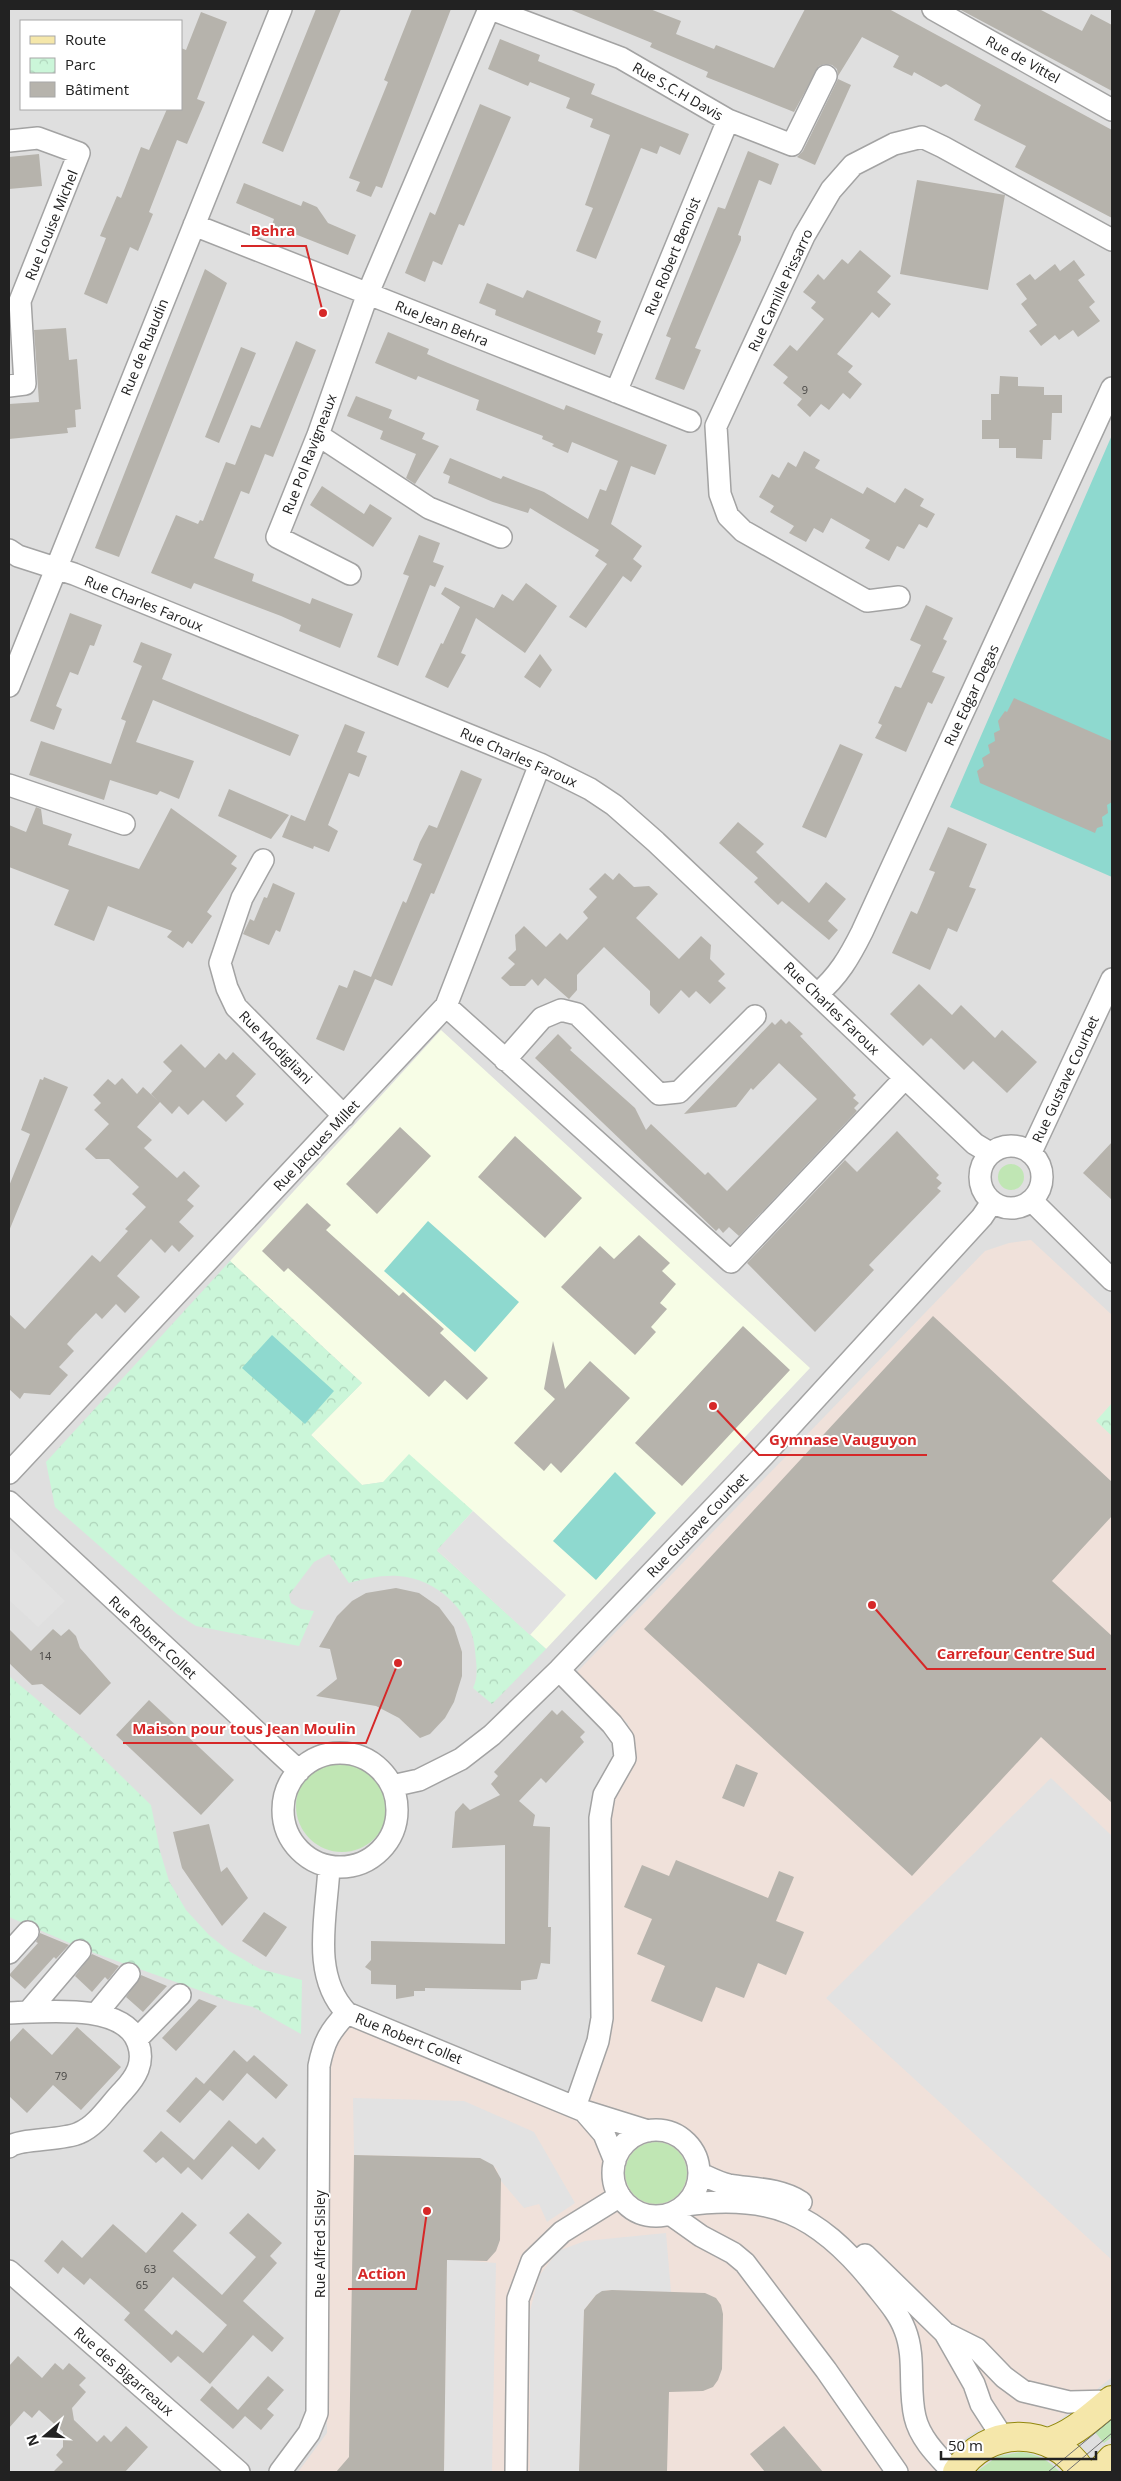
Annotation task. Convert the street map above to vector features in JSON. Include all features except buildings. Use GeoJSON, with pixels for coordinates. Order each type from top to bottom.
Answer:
{"type":"FeatureCollection","features":[{"type":"Feature","properties":{"kind":"main road"},"geometry":{"type":"LineString","coordinates":[[1048,2442],[1061,2438],[1075,2430],[1112,2400]]}},
{"type":"Feature","properties":{"kind":"main road"},"geometry":{"type":"LineString","coordinates":[[957,2472],[975,2451],[988,2443],[1003,2438],[1022,2436],[1048,2442],[1069,2455],[1082,2472]]}},
{"type":"Feature","properties":{"kind":"main road"},"geometry":{"type":"LineString","coordinates":[[1100,2472],[1112,2459]]}},
{"type":"Feature","properties":{"kind":"street","name":"Rue de Ruaudin"},"geometry":{"type":"LineString","coordinates":[[9,686],[281,9]]}},
{"type":"Feature","properties":{"kind":"street","name":"Rue S.C.H Davis"},"geometry":{"type":"LineString","coordinates":[[368,293],[490,9],[622,58],[728,120],[792,145],[826,76]]}},
{"type":"Feature","properties":{"kind":"street","name":"Rue de Vittel"},"geometry":{"type":"LineString","coordinates":[[933,9],[1112,110]]}},
{"type":"Feature","properties":{"kind":"street","name":"Rue Robert Benoist"},"geometry":{"type":"LineString","coordinates":[[616,392],[728,120]]}},
{"type":"Feature","properties":{"kind":"street","name":"Rue Camille Pissarro"},"geometry":{"type":"LineString","coordinates":[[899,597],[867,600],[742,531],[728,516],[720,494],[716,426],[804,236],[817,213],[831,190],[853,165],[894,144],[922,137],[1112,240]]}},
{"type":"Feature","properties":{"kind":"street","name":"Rue Louise Michel"},"geometry":{"type":"LineString","coordinates":[[9,141],[38,138],[80,153],[20,301],[25,384],[9,386]]}},
{"type":"Feature","properties":{"kind":"street","name":"Rue Jean Behra"},"geometry":{"type":"LineString","coordinates":[[194,225],[690,421]]}},
{"type":"Feature","properties":{"kind":"street","name":"Rue Pol Ravigneaux"},"geometry":{"type":"LineString","coordinates":[[350,574],[277,537],[318,435],[368,293]]}},
{"type":"Feature","properties":{"kind":"street","name":"Rue Edgar Degas"},"geometry":{"type":"LineString","coordinates":[[817,994],[834,979],[849,958],[862,932],[1112,388]]}},
{"type":"Feature","properties":{"kind":"street"},"geometry":{"type":"LineString","coordinates":[[318,435],[429,508],[500,537]]}},
{"type":"Feature","properties":{"kind":"street","name":"Rue Charles Faroux"},"geometry":{"type":"LineString","coordinates":[[9,550],[18,556],[57,568],[540,764],[590,789],[614,805],[656,842],[975,1144],[990,1153]]}},
{"type":"Feature","properties":{"kind":"street","name":"Rue Jacques Millet"},"geometry":{"type":"LineString","coordinates":[[9,1473],[446,1006],[540,764]]}},
{"type":"Feature","properties":{"kind":"street"},"geometry":{"type":"LineString","coordinates":[[9,786],[124,824]]}},
{"type":"Feature","properties":{"kind":"street","name":"Rue Modigliani"},"geometry":{"type":"LineString","coordinates":[[263,860],[242,898],[226,940],[220,964],[227,988],[236,1007],[344,1116]]}},
{"type":"Feature","properties":{"kind":"street","name":"Rue Gustave Courbet"},"geometry":{"type":"LineString","coordinates":[[1031,1152],[1112,979]]}},
{"type":"Feature","properties":{"kind":"street"},"geometry":{"type":"LineString","coordinates":[[446,1006],[731,1262],[905,1078]]}},
{"type":"Feature","properties":{"kind":"street"},"geometry":{"type":"LineString","coordinates":[[505,1060],[542,1018],[561,1010],[577,1014],[659,1094],[679,1092],[755,1016]]}},
{"type":"Feature","properties":{"kind":"street"},"geometry":{"type":"LineString","coordinates":[[1005,1146],[1018,1146],[1031,1152],[1040,1164],[1042,1174],[1039,1190],[1032,1201],[1023,1206],[1013,1208],[1002,1207],[992,1202],[984,1193],[980,1181],[980,1170],[990,1153],[1005,1146]]}},
{"type":"Feature","properties":{"kind":"street"},"geometry":{"type":"LineString","coordinates":[[1032,1201],[1112,1280]]}},
{"type":"Feature","properties":{"kind":"street","name":"Rue Gustave Courbet"},"geometry":{"type":"LineString","coordinates":[[392,1786],[419,1780],[461,1759],[492,1734],[559,1670],[764,1455],[982,1216],[992,1202]]}},
{"type":"Feature","properties":{"kind":"street","name":"Rue Robert Collet"},"geometry":{"type":"LineString","coordinates":[[9,1502],[159,1644],[299,1771]]}},
{"type":"Feature","properties":{"kind":"street"},"geometry":{"type":"LineString","coordinates":[[559,1670],[612,1724],[623,1739],[625,1758],[604,1794],[600,1818],[602,2018],[598,2041],[580,2109]]}},
{"type":"Feature","properties":{"kind":"street"},"geometry":{"type":"LineString","coordinates":[[340,1753],[354,1755],[368,1761],[380,1770],[392,1786],[396,1798],[397,1816],[393,1832],[384,1846],[362,1863],[350,1867],[329,1867],[308,1858],[294,1844],[285,1825],[283,1805],[286,1793],[299,1771],[309,1763],[325,1756],[340,1753]]}},
{"type":"Feature","properties":{"kind":"street","name":"Rue Robert Collet"},"geometry":{"type":"LineString","coordinates":[[329,1867],[324,1941],[325,1968],[336,2002],[347,2013],[580,2109],[648,2131]]}},
{"type":"Feature","properties":{"kind":"street"},"geometry":{"type":"LineString","coordinates":[[9,1953],[28,1932]]}},
{"type":"Feature","properties":{"kind":"street"},"geometry":{"type":"LineString","coordinates":[[18,2013],[80,1951]]}},
{"type":"Feature","properties":{"kind":"street"},"geometry":{"type":"LineString","coordinates":[[96,2014],[128,1974]]}},
{"type":"Feature","properties":{"kind":"street"},"geometry":{"type":"LineString","coordinates":[[137,2039],[180,1995]]}},
{"type":"Feature","properties":{"kind":"street"},"geometry":{"type":"LineString","coordinates":[[9,2147],[10,2144],[80,2133],[94,2123],[136,2076],[141,2051],[137,2039],[127,2028],[114,2019],[96,2014],[18,2013]]}},
{"type":"Feature","properties":{"kind":"street","name":"Rue Alfred Sisley"},"geometry":{"type":"LineString","coordinates":[[280,2472],[309,2433],[317,2413],[319,2066],[323,2047],[329,2032],[347,2013]]}},
{"type":"Feature","properties":{"kind":"street","name":"Rue Robert Collet"},"geometry":{"type":"LineString","coordinates":[[580,2109],[604,2134],[615,2161]]}},
{"type":"Feature","properties":{"kind":"street"},"geometry":{"type":"LineString","coordinates":[[678,2209],[695,2191],[699,2173],[696,2159],[687,2143],[670,2133],[648,2131],[628,2141],[619,2152],[615,2161],[614,2182],[620,2196],[630,2207],[642,2214],[654,2216],[720,2200],[777,2207],[796,2214],[823,2233],[854,2260],[897,2313],[906,2330],[911,2354],[915,2418],[929,2446],[953,2472]]}},
{"type":"Feature","properties":{"kind":"street"},"geometry":{"type":"LineString","coordinates":[[699,2173],[727,2184],[762,2188],[794,2198],[817,2212],[848,2239],[945,2333],[974,2384],[980,2404],[1003,2438]]}},
{"type":"Feature","properties":{"kind":"street"},"geometry":{"type":"LineString","coordinates":[[516,2472],[518,2299],[532,2261],[562,2232],[620,2196]]}},
{"type":"Feature","properties":{"kind":"street"},"geometry":{"type":"LineString","coordinates":[[678,2209],[701,2236],[733,2253],[745,2264],[826,2370],[897,2472]]}},
{"type":"Feature","properties":{"kind":"street","name":"Rue des Bigarreaux"},"geometry":{"type":"LineString","coordinates":[[9,2271],[239,2472]]}},
{"type":"Feature","properties":{"kind":"street"},"geometry":{"type":"LineString","coordinates":[[945,2333],[977,2349],[1004,2377],[1023,2391],[1069,2402],[1112,2400]]}},
{"type":"Feature","properties":{"kind":"shaded area"},"geometry":{"type":"Polygon","coordinates":[[[9,9],[1112,9],[1112,2472],[9,2472],[9,9]]]}},
{"type":"Feature","properties":{"kind":"shaded area"},"geometry":{"type":"Polygon","coordinates":[[[1112,435],[1112,877],[950,807],[1112,435]]]}},
{"type":"Feature","properties":{"kind":"shaded area"},"geometry":{"type":"Polygon","coordinates":[[[441,1030],[810,1368],[546,1649],[437,1550],[383,1482],[362,1485],[311,1435],[362,1383],[230,1261],[441,1030]]]}},
{"type":"Feature","properties":{"kind":"shaded area"},"geometry":{"type":"Polygon","coordinates":[[[428,1221],[519,1302],[475,1352],[384,1271],[428,1221]]]}},
{"type":"Feature","properties":{"kind":"shaded area"},"geometry":{"type":"Polygon","coordinates":[[[1031,1240],[1112,1315],[1112,2377],[1052,2426],[1010,2422],[976,2431],[951,2448],[935,2472],[298,2472],[327,2433],[323,2137],[326,2056],[350,2021],[575,2113],[600,2043],[604,1822],[627,1738],[628,1724],[576,1673],[985,1251],[1009,1243],[1031,1240]]]}},
{"type":"Feature","properties":{"kind":"shaded area"},"geometry":{"type":"Polygon","coordinates":[[[272,1335],[334,1391],[305,1424],[242,1368],[272,1335]]]}},
{"type":"Feature","properties":{"kind":"shaded area"},"geometry":{"type":"Polygon","coordinates":[[[615,1472],[656,1513],[596,1580],[553,1541],[615,1472]]]}},
{"type":"Feature","properties":{"kind":"shaded area"},"geometry":{"type":"Polygon","coordinates":[[[473,1511],[566,1595],[530,1635],[437,1550],[473,1511]]]}},
{"type":"Feature","properties":{"kind":"shaded area"},"geometry":{"type":"Polygon","coordinates":[[[9,1547],[65,1601],[38,1627],[9,1600],[9,1547]]]}},
{"type":"Feature","properties":{"kind":"shaded area"},"geometry":{"type":"Polygon","coordinates":[[[1051,1778],[1112,1836],[1112,2260],[826,1998],[1051,1778]]]}},
{"type":"Feature","properties":{"kind":"shaded area"},"geometry":{"type":"Polygon","coordinates":[[[353,2098],[464,2101],[534,2132],[575,2203],[547,2222],[539,2204],[524,2208],[501,2181],[496,2168],[480,2158],[354,2155],[353,2098]]]}},
{"type":"Feature","properties":{"kind":"shaded area"},"geometry":{"type":"Polygon","coordinates":[[[666,2233],[671,2292],[607,2290],[596,2295],[584,2310],[579,2472],[530,2472],[530,2311],[539,2276],[558,2251],[585,2241],[666,2233]]]}},
{"type":"Feature","properties":{"kind":"shaded area"},"geometry":{"type":"Polygon","coordinates":[[[447,2259],[496,2263],[492,2472],[444,2472],[447,2259]]]}},
{"type":"Feature","properties":{"kind":"green space"},"geometry":{"type":"Polygon","coordinates":[[[1011,1164],[1020,1168],[1024,1177],[1020,1186],[1011,1190],[1002,1186],[998,1177],[1002,1168],[1011,1164]]]}},
{"type":"Feature","properties":{"kind":"green space"},"geometry":{"type":"Polygon","coordinates":[[[230,1261],[362,1383],[311,1435],[362,1485],[383,1482],[409,1454],[473,1511],[437,1551],[546,1649],[492,1704],[473,1688],[477,1674],[476,1660],[472,1636],[467,1622],[450,1599],[426,1583],[412,1578],[392,1576],[349,1583],[329,1554],[314,1562],[289,1595],[291,1603],[301,1609],[314,1611],[299,1646],[196,1626],[177,1614],[55,1507],[46,1462],[230,1261]]]}},
{"type":"Feature","properties":{"kind":"green space"},"geometry":{"type":"Polygon","coordinates":[[[1112,1403],[1112,1436],[1096,1421],[1112,1403]]]}},
{"type":"Feature","properties":{"kind":"green space"},"geometry":{"type":"Polygon","coordinates":[[[9,1676],[78,1734],[151,1805],[160,1851],[169,1881],[186,1910],[209,1935],[229,1951],[260,1969],[302,1980],[301,2034],[253,2007],[232,2002],[86,1950],[9,1917],[9,1676]]]}},
{"type":"Feature","properties":{"kind":"green space"},"geometry":{"type":"Polygon","coordinates":[[[333,1760],[351,1760],[368,1767],[381,1780],[388,1797],[388,1815],[381,1832],[368,1845],[351,1852],[333,1852],[316,1845],[303,1832],[296,1815],[296,1797],[303,1780],[316,1767],[333,1760]]]}},
{"type":"Feature","properties":{"kind":"green space"},"geometry":{"type":"Polygon","coordinates":[[[650,2142],[662,2142],[678,2151],[685,2161],[687,2173],[685,2185],[678,2195],[662,2204],[650,2204],[639,2199],[630,2190],[625,2179],[625,2167],[630,2156],[639,2147],[650,2142]]]}},
{"type":"Feature","properties":{"kind":"green space"},"geometry":{"type":"Polygon","coordinates":[[[1112,2416],[1112,2437],[1104,2443],[1094,2431],[1112,2416]]]}},
{"type":"Feature","properties":{"kind":"green space"},"geometry":{"type":"Polygon","coordinates":[[[1021,2452],[1033,2454],[1043,2459],[1060,2472],[976,2472],[998,2456],[1021,2452]]]}},
{"type":"Feature","properties":{"kind":"tram line"},"geometry":{"type":"LineString","coordinates":[[1048,2472],[1112,2419]]}},
{"type":"Feature","properties":{"kind":"tram line"},"geometry":{"type":"LineString","coordinates":[[1066,2472],[1112,2433]]}},
{"type":"Feature","properties":{"kind":"place","name":"Behra"},"geometry":{"type":"Point","coordinates":[323,313]}},
{"type":"Feature","properties":{"kind":"place","name":"Gymnase Vauguyon"},"geometry":{"type":"Point","coordinates":[713,1406]}},
{"type":"Feature","properties":{"kind":"place","name":"Carrefour Centre Sud"},"geometry":{"type":"Point","coordinates":[872,1605]}},
{"type":"Feature","properties":{"kind":"place","name":"Maison pour tous Jean Moulin"},"geometry":{"type":"Point","coordinates":[398,1663]}},
{"type":"Feature","properties":{"kind":"place","name":"Action"},"geometry":{"type":"Point","coordinates":[427,2211]}}]}
